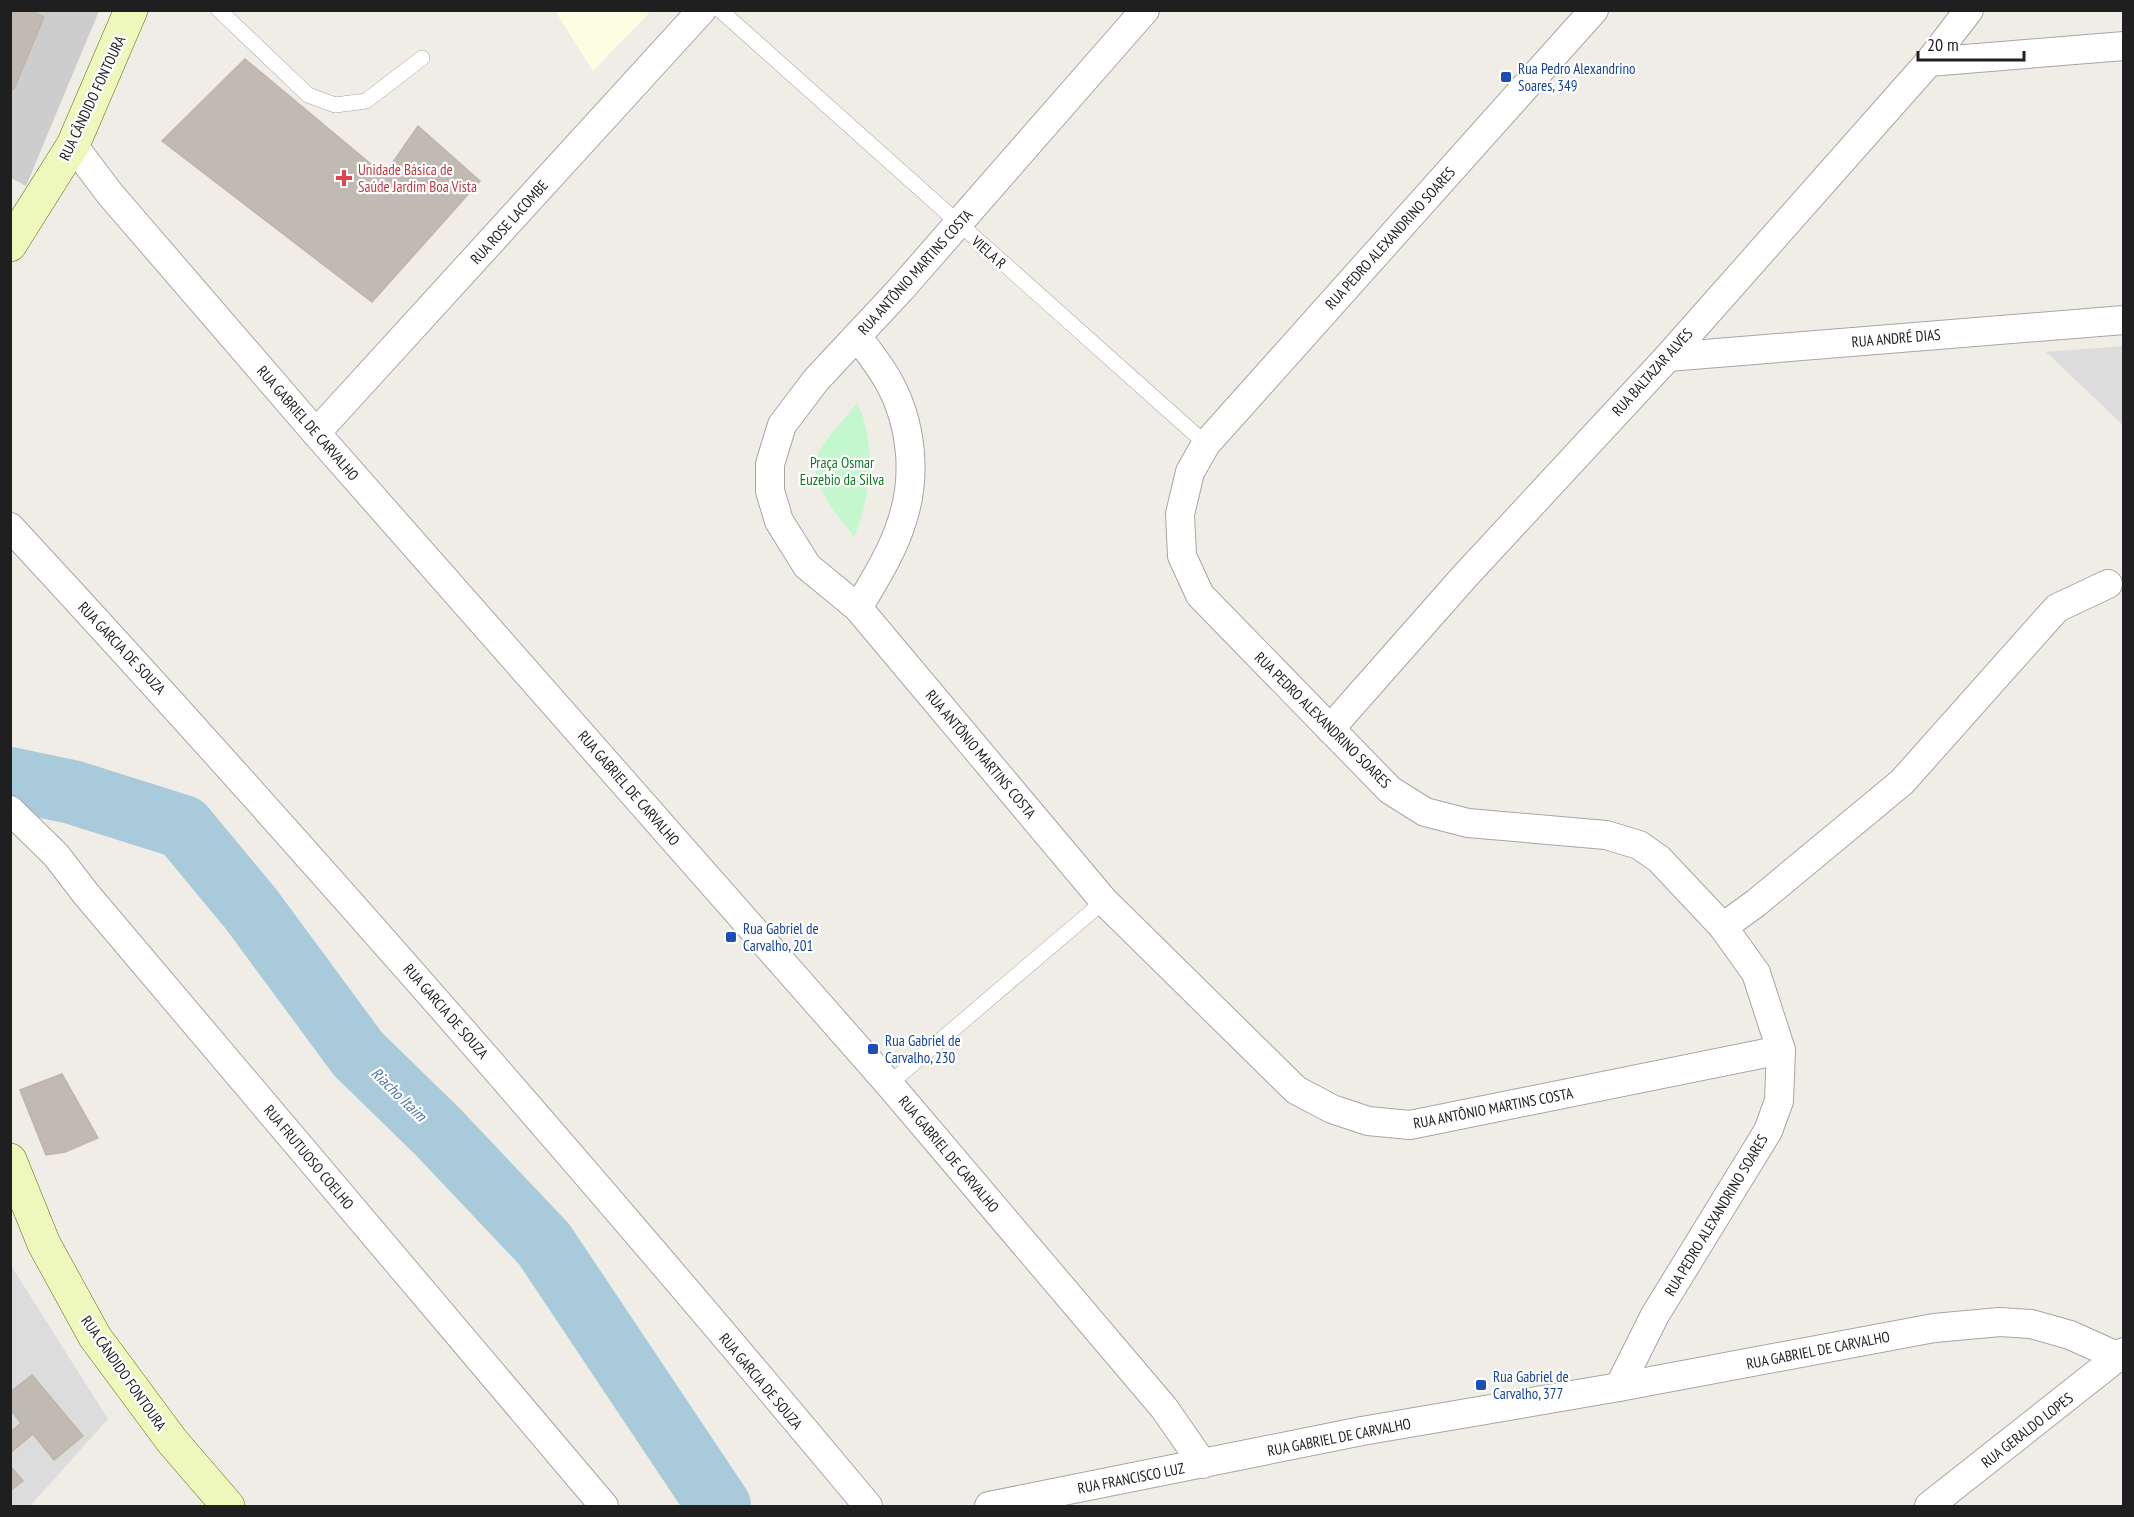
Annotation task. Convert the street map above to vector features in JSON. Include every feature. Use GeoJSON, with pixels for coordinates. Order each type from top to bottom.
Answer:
{"type":"FeatureCollection","features":[{"type":"Feature","properties":{"kind":"main road","name":"RUA CÂNDIDO FONTOURA"},"geometry":{"type":"LineString","coordinates":[[10,245],[73,145],[134,16]]}},
{"type":"Feature","properties":{"kind":"main road","name":"RUA CÂNDIDO FONTOURA"},"geometry":{"type":"LineString","coordinates":[[10,1160],[44,1244],[95,1337],[172,1441],[228,1506]]}},
{"type":"Feature","properties":{"kind":"street","name":"RUA ROSE LACOMBE"},"geometry":{"type":"LineString","coordinates":[[316,433],[702,10]]}},
{"type":"Feature","properties":{"kind":"street","name":"RUA ANTÔNIO MARTINS COSTA"},"geometry":{"type":"LineString","coordinates":[[1144,10],[957,224],[816,380],[782,425],[770,464],[770,491],[778,521],[807,566],[858,608],[1104,900],[1296,1090],[1332,1109],[1368,1121],[1410,1125],[1781,1050]]}},
{"type":"Feature","properties":{"kind":"street","name":"RUA PEDRO ALEXANDRINO SOARES"},"geometry":{"type":"LineString","coordinates":[[1594,10],[1206,444],[1190,472],[1180,514],[1182,556],[1200,595],[1390,790],[1425,812],[1468,823],[1606,835],[1639,845],[1659,859],[1723,927],[1756,973],[1781,1050],[1779,1101],[1768,1131],[1655,1315],[1620,1387]]}},
{"type":"Feature","properties":{"kind":"street","name":"RUA BALTAZAR ALVES"},"geometry":{"type":"LineString","coordinates":[[1330,729],[1465,576],[1668,357],[1929,62],[1969,10]]}},
{"type":"Feature","properties":{"kind":"street"},"geometry":{"type":"LineString","coordinates":[[1929,62],[2124,46]]}},
{"type":"Feature","properties":{"kind":"street","name":"RUA GABRIEL DE CARVALHO"},"geometry":{"type":"LineString","coordinates":[[73,145],[110,194],[316,433],[889,1084],[1164,1408],[1203,1464],[1362,1431],[1620,1387],[1934,1328],[2000,1323],[2031,1324],[2070,1335],[2121,1355]]}},
{"type":"Feature","properties":{"kind":"street","name":"RUA ANDRÉ DIAS"},"geometry":{"type":"LineString","coordinates":[[1668,357],[2124,320]]}},
{"type":"Feature","properties":{"kind":"street"},"geometry":{"type":"LineString","coordinates":[[857,336],[889,382],[904,418],[911,452],[910,488],[902,522],[878,575],[858,608]]}},
{"type":"Feature","properties":{"kind":"street","name":"RUA GARCIA DE SOUZA"},"geometry":{"type":"LineString","coordinates":[[10,527],[177,707],[499,1071],[868,1506]]}},
{"type":"Feature","properties":{"kind":"street"},"geometry":{"type":"LineString","coordinates":[[1723,927],[1756,903],[1902,782],[2057,608],[2108,584]]}},
{"type":"Feature","properties":{"kind":"street","name":"RUA FRUTUOSO COELHO"},"geometry":{"type":"LineString","coordinates":[[10,810],[56,855],[86,894],[604,1506]]}},
{"type":"Feature","properties":{"kind":"street","name":"RUA GERALDO LOPES"},"geometry":{"type":"LineString","coordinates":[[1929,1506],[2121,1355]]}},
{"type":"Feature","properties":{"kind":"street","name":"RUA FRANCISCO LUZ"},"geometry":{"type":"LineString","coordinates":[[989,1506],[1203,1464]]}},
{"type":"Feature","properties":{"kind":"lane"},"geometry":{"type":"LineString","coordinates":[[219,10],[308,95],[335,105],[366,101],[422,58]]}},
{"type":"Feature","properties":{"kind":"lane","name":"VIELA R"},"geometry":{"type":"LineString","coordinates":[[720,10],[1206,444]]}},
{"type":"Feature","properties":{"kind":"lane"},"geometry":{"type":"LineString","coordinates":[[889,1084],[1104,900]]}},
{"type":"Feature","properties":{"kind":"shaded area"},"geometry":{"type":"Polygon","coordinates":[[[11,11],[99,11],[26,186],[11,178],[11,11]]]}},
{"type":"Feature","properties":{"kind":"shaded area"},"geometry":{"type":"Polygon","coordinates":[[[555,11],[651,11],[593,71],[555,11]]]}},
{"type":"Feature","properties":{"kind":"shaded area"},"geometry":{"type":"Polygon","coordinates":[[[2124,346],[2123,425],[2046,352],[2124,346]]]}},
{"type":"Feature","properties":{"kind":"shaded area"},"geometry":{"type":"Polygon","coordinates":[[[10,1264],[108,1419],[30,1506],[11,1506],[10,1264]]]}},
{"type":"Feature","properties":{"kind":"green space","name":"Praça Osmar Euzebio da Silva"},"geometry":{"type":"Polygon","coordinates":[[[858,404],[868,437],[870,471],[864,505],[854,537],[825,497],[816,474],[816,463],[819,452],[827,440],[858,404]]]}},
{"type":"Feature","properties":{"kind":"building"},"geometry":{"type":"Polygon","coordinates":[[[10,10],[28,10],[44,17],[14,89],[10,88],[10,10]]]}},
{"type":"Feature","properties":{"kind":"building","name":"Unidade Básica de Saúde Jardim Boa Vista"},"geometry":{"type":"Polygon","coordinates":[[[245,59],[384,175],[418,126],[480,181],[372,302],[162,141],[245,59]]]}},
{"type":"Feature","properties":{"kind":"building"},"geometry":{"type":"Polygon","coordinates":[[[62,1074],[98,1138],[65,1152],[46,1155],[20,1090],[62,1074]]]}},
{"type":"Feature","properties":{"kind":"building"},"geometry":{"type":"Polygon","coordinates":[[[32,1375],[83,1436],[54,1460],[33,1434],[10,1453],[10,1432],[21,1423],[10,1409],[10,1392],[32,1375]]]}},
{"type":"Feature","properties":{"kind":"building"},"geometry":{"type":"Polygon","coordinates":[[[10,1466],[23,1481],[10,1491],[10,1466]]]}},
{"type":"Feature","properties":{"kind":"waterway","name":"Riacho Itaim"},"geometry":{"type":"LineString","coordinates":[[10,779],[72,792],[183,827],[251,909],[358,1054],[438,1132],[544,1244],[719,1506]]}},
{"type":"Feature","properties":{"kind":"place","name":"Rua Pedro Alexandrino Soares, 349"},"geometry":{"type":"Point","coordinates":[1506,77]}},
{"type":"Feature","properties":{"kind":"place","name":"Unidade Básica de Saúde Jardim Boa Vista"},"geometry":{"type":"Point","coordinates":[344,178]}},
{"type":"Feature","properties":{"kind":"place","name":"Rua Gabriel de Carvalho, 201"},"geometry":{"type":"Point","coordinates":[731,937]}},
{"type":"Feature","properties":{"kind":"place","name":"Rua Gabriel de Carvalho, 230"},"geometry":{"type":"Point","coordinates":[873,1049]}},
{"type":"Feature","properties":{"kind":"place","name":"Rua Gabriel de Carvalho, 377"},"geometry":{"type":"Point","coordinates":[1481,1385]}}]}
